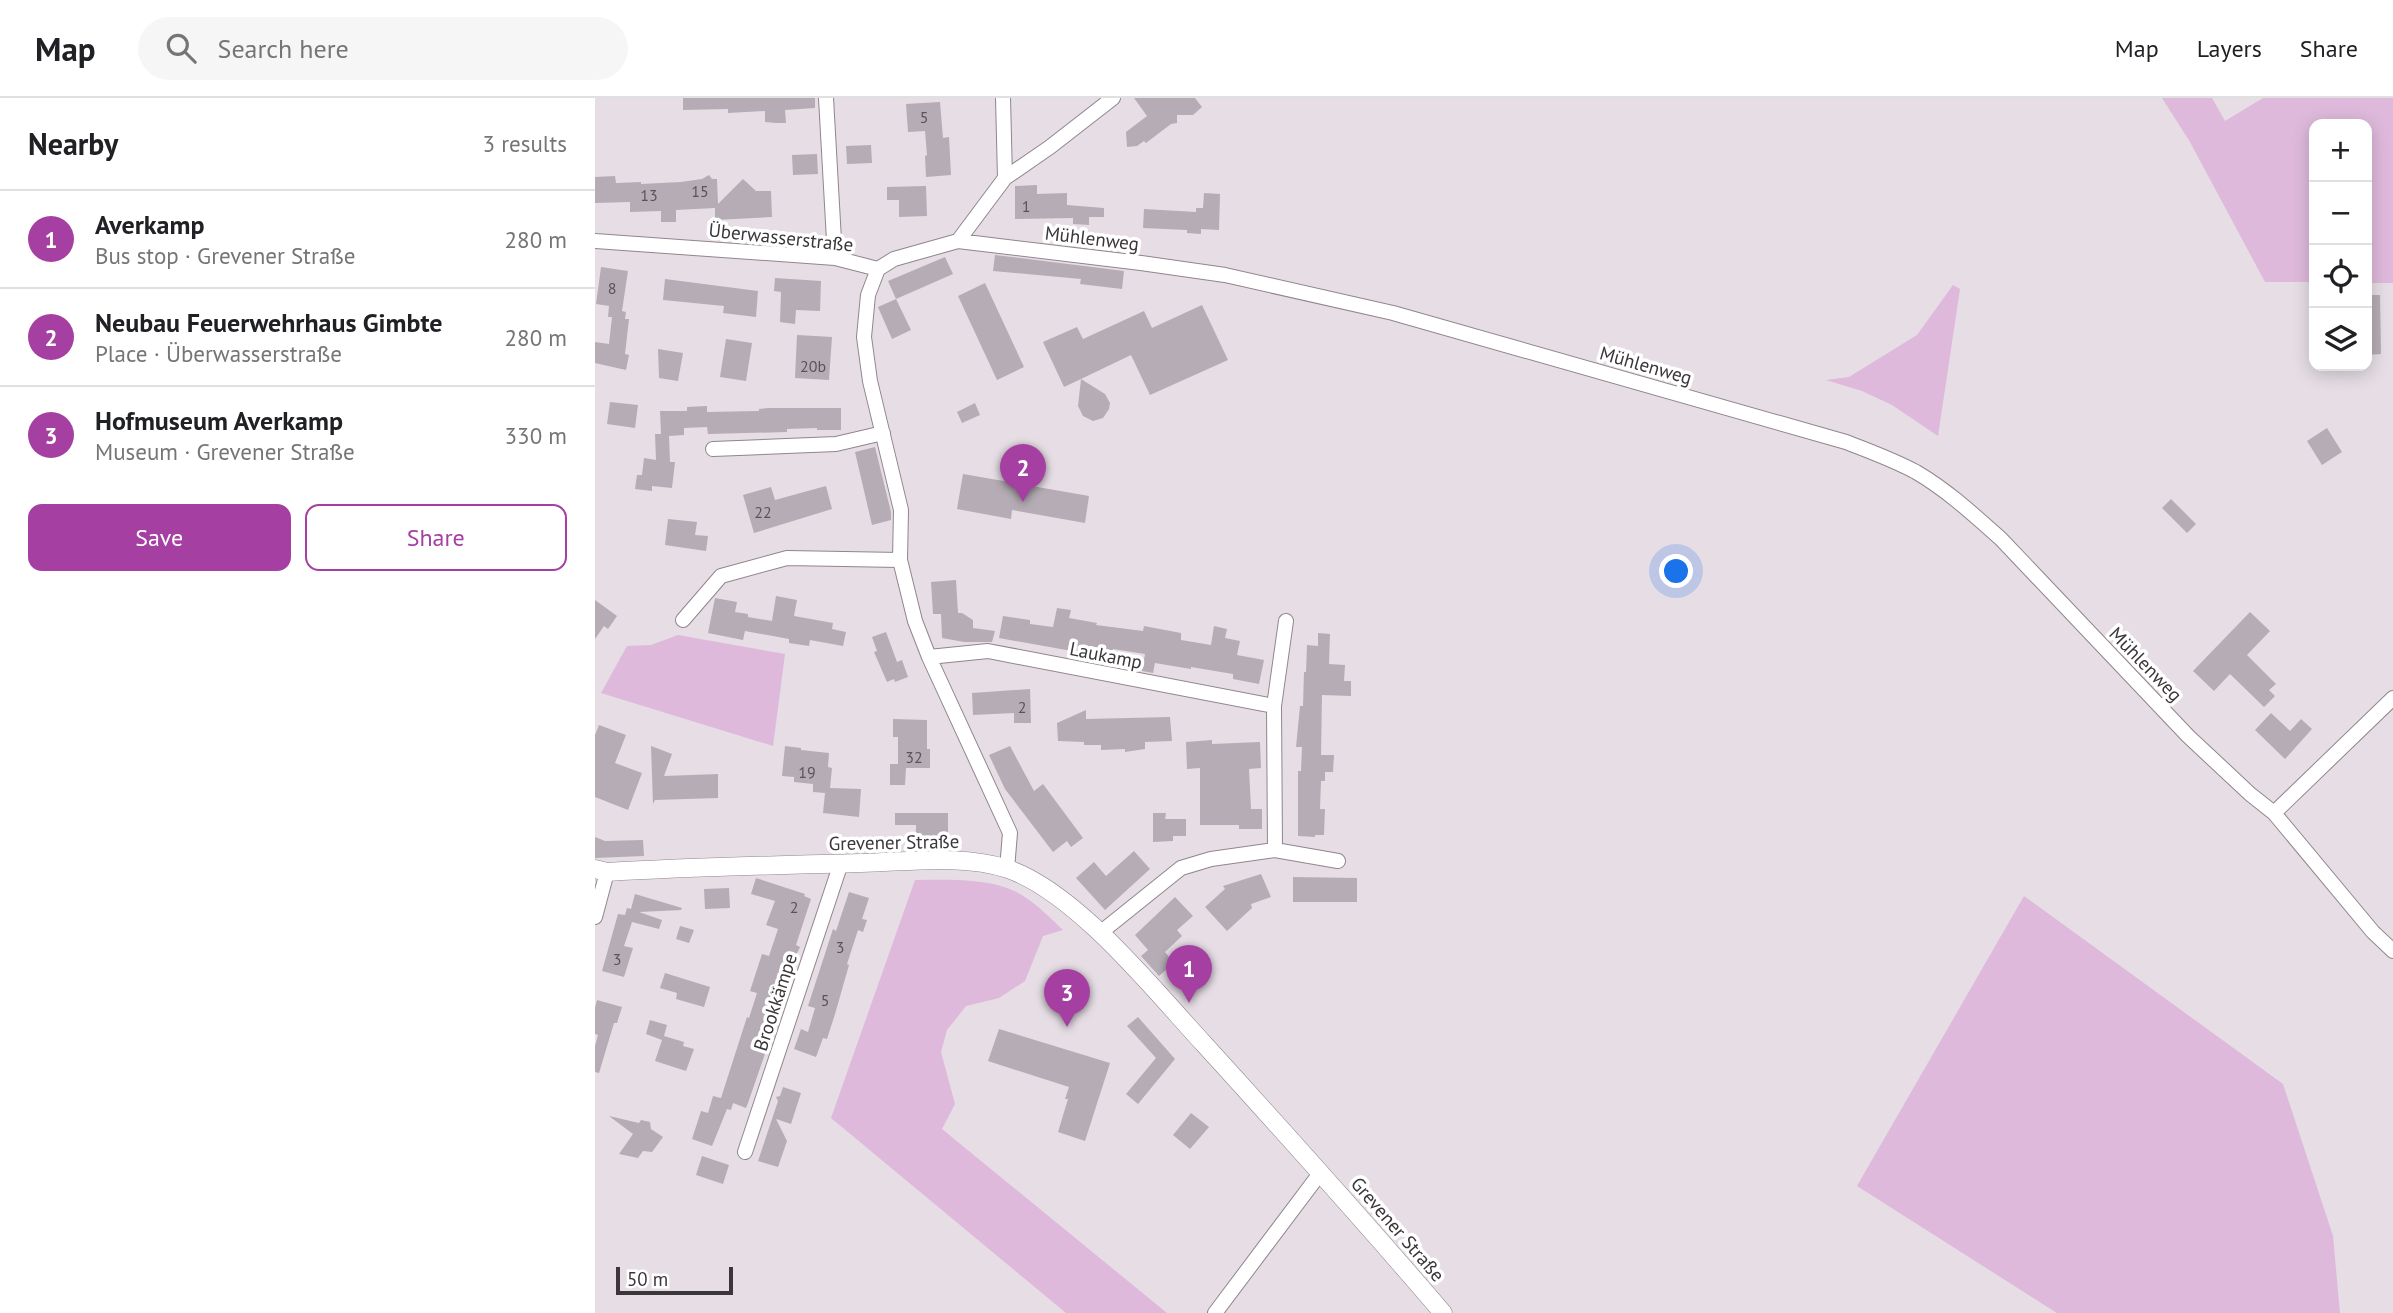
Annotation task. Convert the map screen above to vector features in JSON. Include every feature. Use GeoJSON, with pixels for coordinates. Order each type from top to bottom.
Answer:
{"type":"FeatureCollection","features":[{"type":"Feature","properties":{"kind":"street"},"geometry":{"type":"LineString","coordinates":[[826,98],[835,258]]}},
{"type":"Feature","properties":{"kind":"street"},"geometry":{"type":"LineString","coordinates":[[1003,98],[1005,178]]}},
{"type":"Feature","properties":{"kind":"street"},"geometry":{"type":"LineString","coordinates":[[958,241],[1005,178],[1113,98]]}},
{"type":"Feature","properties":{"kind":"street","name":"Überwasserstraße"},"geometry":{"type":"LineString","coordinates":[[595,241],[835,258],[878,269],[868,295],[863,337],[870,381],[901,510],[901,560],[915,621],[929,657],[1010,833],[1007,869]]}},
{"type":"Feature","properties":{"kind":"street","name":"Mühlenweg"},"geometry":{"type":"LineString","coordinates":[[878,269],[894,259],[958,241],[1141,262],[1225,275],[1393,313],[1846,442],[1889,459],[1917,472],[1976,516],[2010,549],[2188,736],[2274,813],[2373,932],[2393,951]]}},
{"type":"Feature","properties":{"kind":"street"},"geometry":{"type":"LineString","coordinates":[[713,449],[836,444],[883,433]]}},
{"type":"Feature","properties":{"kind":"street"},"geometry":{"type":"LineString","coordinates":[[683,620],[721,576],[787,558],[901,560]]}},
{"type":"Feature","properties":{"kind":"street"},"geometry":{"type":"LineString","coordinates":[[1275,850],[1274,706],[1286,621]]}},
{"type":"Feature","properties":{"kind":"street","name":"Laukamp"},"geometry":{"type":"LineString","coordinates":[[929,657],[988,651],[1274,706]]}},
{"type":"Feature","properties":{"kind":"street"},"geometry":{"type":"LineString","coordinates":[[2274,813],[2393,698]]}},
{"type":"Feature","properties":{"kind":"street"},"geometry":{"type":"LineString","coordinates":[[1100,933],[1181,868],[1211,859],[1275,850],[1338,861]]}},
{"type":"Feature","properties":{"kind":"street","name":"Grevener Straße"},"geometry":{"type":"LineString","coordinates":[[601,871],[950,861],[1007,869],[1038,882],[1100,933],[1321,1172],[1443,1313]]}},
{"type":"Feature","properties":{"kind":"street","name":"Brookkämpe"},"geometry":{"type":"LineString","coordinates":[[745,1152],[841,863]]}},
{"type":"Feature","properties":{"kind":"street"},"geometry":{"type":"LineString","coordinates":[[595,917],[601,871]]}},
{"type":"Feature","properties":{"kind":"street"},"geometry":{"type":"LineString","coordinates":[[1215,1313],[1321,1172]]}},
{"type":"Feature","properties":{"kind":"shaded area"},"geometry":{"type":"Polygon","coordinates":[[[2162,98],[2212,98],[2225,121],[2263,98],[2393,98],[2393,283],[2372,283],[2372,119],[2309,119],[2309,282],[2265,282],[2190,142],[2162,98]]]}},
{"type":"Feature","properties":{"kind":"shaded area"},"geometry":{"type":"Polygon","coordinates":[[[1953,285],[1960,289],[1938,436],[1892,405],[1862,391],[1826,380],[1849,377],[1917,335],[1953,285]]]}},
{"type":"Feature","properties":{"kind":"shaded area"},"geometry":{"type":"Polygon","coordinates":[[[678,635],[785,654],[773,746],[601,693],[627,646],[651,645],[678,635]]]}},
{"type":"Feature","properties":{"kind":"shaded area"},"geometry":{"type":"Polygon","coordinates":[[[915,880],[973,881],[1007,888],[1030,900],[1063,930],[1043,936],[1025,981],[999,998],[966,1006],[947,1030],[941,1052],[955,1104],[942,1129],[1167,1313],[1066,1313],[831,1118],[915,880]]]}},
{"type":"Feature","properties":{"kind":"shaded area"},"geometry":{"type":"Polygon","coordinates":[[[2024,896],[2283,1084],[2333,1236],[2340,1313],[2057,1313],[1857,1186],[2024,896]]]}},
{"type":"Feature","properties":{"kind":"building"},"geometry":{"type":"Polygon","coordinates":[[[683,98],[815,98],[815,108],[785,110],[786,123],[776,123],[765,122],[765,111],[728,113],[728,109],[683,110],[683,98]]]}},
{"type":"Feature","properties":{"kind":"building"},"geometry":{"type":"Polygon","coordinates":[[[1134,98],[1195,98],[1202,107],[1193,115],[1177,115],[1177,123],[1171,124],[1146,143],[1144,141],[1137,146],[1127,147],[1126,132],[1147,116],[1134,98]]]}},
{"type":"Feature","properties":{"kind":"building"},"geometry":{"type":"Polygon","coordinates":[[[940,102],[943,138],[949,137],[951,175],[926,177],[925,131],[908,132],[906,104],[940,102]]]}},
{"type":"Feature","properties":{"kind":"building"},"geometry":{"type":"Polygon","coordinates":[[[871,145],[872,163],[847,164],[846,146],[871,145]]]}},
{"type":"Feature","properties":{"kind":"building"},"geometry":{"type":"Polygon","coordinates":[[[817,154],[818,174],[793,175],[792,155],[817,154]]]}},
{"type":"Feature","properties":{"kind":"building"},"geometry":{"type":"Polygon","coordinates":[[[709,175],[712,179],[717,179],[718,204],[743,179],[756,191],[771,191],[772,217],[715,220],[715,208],[676,210],[676,222],[661,222],[661,211],[630,212],[630,202],[595,203],[595,177],[615,176],[616,183],[641,184],[681,182],[702,179],[709,175]]]}},
{"type":"Feature","properties":{"kind":"building"},"geometry":{"type":"Polygon","coordinates":[[[1037,185],[1037,194],[1067,193],[1067,205],[1104,208],[1104,217],[1089,217],[1089,225],[1073,224],[1073,218],[1015,219],[1015,186],[1037,185]]]}},
{"type":"Feature","properties":{"kind":"building"},"geometry":{"type":"Polygon","coordinates":[[[926,186],[927,216],[899,217],[899,200],[887,200],[887,187],[926,186]]]}},
{"type":"Feature","properties":{"kind":"building"},"geometry":{"type":"Polygon","coordinates":[[[1204,193],[1220,194],[1219,230],[1201,229],[1201,234],[1187,233],[1187,230],[1143,228],[1144,209],[1196,212],[1196,208],[1203,208],[1204,193]]]}},
{"type":"Feature","properties":{"kind":"building"},"geometry":{"type":"Polygon","coordinates":[[[995,255],[1124,271],[1122,289],[1080,284],[1081,279],[993,271],[995,255]]]}},
{"type":"Feature","properties":{"kind":"building"},"geometry":{"type":"Polygon","coordinates":[[[945,257],[953,274],[896,299],[888,281],[945,257]]]}},
{"type":"Feature","properties":{"kind":"building"},"geometry":{"type":"Polygon","coordinates":[[[601,267],[628,271],[622,311],[626,312],[625,319],[629,319],[625,354],[629,355],[626,370],[595,363],[595,342],[609,344],[612,317],[608,317],[609,306],[596,304],[601,267]]]}},
{"type":"Feature","properties":{"kind":"building"},"geometry":{"type":"Polygon","coordinates":[[[775,278],[821,281],[820,311],[796,310],[795,324],[780,322],[781,292],[774,291],[775,278]]]}},
{"type":"Feature","properties":{"kind":"building"},"geometry":{"type":"Polygon","coordinates":[[[665,279],[758,291],[756,317],[723,313],[724,306],[663,300],[665,279]]]}},
{"type":"Feature","properties":{"kind":"building"},"geometry":{"type":"Polygon","coordinates":[[[985,283],[1024,367],[997,380],[958,296],[985,283]]]}},
{"type":"Feature","properties":{"kind":"building"},"geometry":{"type":"Polygon","coordinates":[[[2372,295],[2380,295],[2381,354],[2372,355],[2372,295]]]}},
{"type":"Feature","properties":{"kind":"building"},"geometry":{"type":"Polygon","coordinates":[[[896,299],[911,330],[892,339],[878,307],[896,299]]]}},
{"type":"Feature","properties":{"kind":"building"},"geometry":{"type":"Polygon","coordinates":[[[1202,305],[1228,360],[1150,395],[1131,355],[1064,387],[1043,342],[1077,327],[1083,339],[1144,311],[1152,328],[1202,305]]]}},
{"type":"Feature","properties":{"kind":"building"},"geometry":{"type":"Polygon","coordinates":[[[797,335],[832,337],[829,380],[795,378],[797,335]]]}},
{"type":"Feature","properties":{"kind":"building"},"geometry":{"type":"Polygon","coordinates":[[[726,339],[752,343],[746,381],[720,377],[726,339]]]}},
{"type":"Feature","properties":{"kind":"building"},"geometry":{"type":"Polygon","coordinates":[[[658,349],[683,353],[678,381],[659,378],[658,349]]]}},
{"type":"Feature","properties":{"kind":"building"},"geometry":{"type":"Polygon","coordinates":[[[1081,379],[1105,394],[1110,403],[1103,418],[1093,421],[1083,416],[1078,406],[1081,379]]]}},
{"type":"Feature","properties":{"kind":"building"},"geometry":{"type":"Polygon","coordinates":[[[610,402],[638,405],[635,428],[607,424],[610,402]]]}},
{"type":"Feature","properties":{"kind":"building"},"geometry":{"type":"Polygon","coordinates":[[[975,403],[980,415],[962,423],[957,412],[975,403]]]}},
{"type":"Feature","properties":{"kind":"building"},"geometry":{"type":"Polygon","coordinates":[[[707,406],[707,412],[759,411],[768,408],[841,408],[841,430],[817,428],[787,429],[787,432],[708,434],[707,427],[684,428],[684,435],[669,436],[670,462],[675,462],[672,488],[652,486],[652,491],[635,489],[637,475],[642,475],[644,458],[656,460],[655,434],[661,434],[660,411],[687,411],[687,407],[707,406]]]}},
{"type":"Feature","properties":{"kind":"building"},"geometry":{"type":"Polygon","coordinates":[[[2327,428],[2342,452],[2322,465],[2307,441],[2327,428]]]}},
{"type":"Feature","properties":{"kind":"building"},"geometry":{"type":"Polygon","coordinates":[[[875,447],[891,520],[872,525],[855,452],[875,447]]]}},
{"type":"Feature","properties":{"kind":"building"},"geometry":{"type":"Polygon","coordinates":[[[963,474],[1089,496],[1085,523],[1012,510],[1011,519],[957,509],[963,474]]]}},
{"type":"Feature","properties":{"kind":"building"},"geometry":{"type":"Polygon","coordinates":[[[826,486],[832,509],[754,533],[743,495],[771,487],[775,500],[826,486]]]}},
{"type":"Feature","properties":{"kind":"building"},"geometry":{"type":"Polygon","coordinates":[[[2171,499],[2196,524],[2187,533],[2162,508],[2171,499]]]}},
{"type":"Feature","properties":{"kind":"building"},"geometry":{"type":"Polygon","coordinates":[[[668,519],[697,522],[695,535],[708,536],[706,551],[665,545],[668,519]]]}},
{"type":"Feature","properties":{"kind":"building"},"geometry":{"type":"Polygon","coordinates":[[[956,580],[958,613],[973,620],[973,628],[995,631],[992,642],[964,642],[942,638],[941,614],[933,614],[931,582],[956,580]]]}},
{"type":"Feature","properties":{"kind":"building"},"geometry":{"type":"Polygon","coordinates":[[[776,596],[797,600],[794,616],[833,623],[832,629],[846,632],[843,646],[810,640],[809,646],[789,643],[789,639],[745,631],[743,640],[708,633],[715,598],[737,602],[735,612],[772,621],[776,596]]]}},
{"type":"Feature","properties":{"kind":"building"},"geometry":{"type":"Polygon","coordinates":[[[595,600],[617,616],[608,629],[604,626],[595,639],[595,600]]]}},
{"type":"Feature","properties":{"kind":"building"},"geometry":{"type":"Polygon","coordinates":[[[1057,608],[1071,610],[1069,618],[1097,623],[1096,625],[1143,631],[1144,626],[1181,633],[1181,640],[1211,645],[1214,626],[1227,629],[1225,638],[1240,641],[1237,655],[1264,660],[1259,684],[1233,679],[1233,674],[1155,663],[1153,673],[1142,671],[1145,654],[1113,649],[1111,658],[999,638],[1003,616],[1053,627],[1057,608]]]}},
{"type":"Feature","properties":{"kind":"building"},"geometry":{"type":"Polygon","coordinates":[[[2250,612],[2270,631],[2247,655],[2276,684],[2269,690],[2275,696],[2264,707],[2230,674],[2214,691],[2193,671],[2250,612]]]}},
{"type":"Feature","properties":{"kind":"building"},"geometry":{"type":"Polygon","coordinates":[[[886,632],[897,662],[902,660],[908,677],[895,682],[894,679],[887,682],[874,652],[877,651],[872,637],[886,632]]]}},
{"type":"Feature","properties":{"kind":"building"},"geometry":{"type":"Polygon","coordinates":[[[1318,633],[1330,634],[1329,664],[1345,665],[1344,681],[1351,681],[1351,696],[1322,695],[1321,755],[1334,755],[1333,772],[1325,772],[1325,781],[1321,781],[1320,809],[1325,809],[1324,835],[1315,837],[1298,836],[1298,771],[1301,771],[1302,747],[1296,747],[1300,706],[1303,706],[1307,645],[1318,646],[1318,633]]]}},
{"type":"Feature","properties":{"kind":"building"},"geometry":{"type":"Polygon","coordinates":[[[1030,689],[1031,723],[1014,723],[1014,713],[973,715],[972,693],[1030,689]]]}},
{"type":"Feature","properties":{"kind":"building"},"geometry":{"type":"Polygon","coordinates":[[[1086,710],[1086,719],[1170,717],[1172,741],[1145,742],[1145,749],[1125,752],[1125,749],[1101,750],[1101,745],[1084,745],[1084,742],[1058,741],[1057,723],[1086,710]]]}},
{"type":"Feature","properties":{"kind":"building"},"geometry":{"type":"Polygon","coordinates":[[[2271,713],[2290,731],[2301,719],[2312,729],[2285,759],[2255,730],[2271,713]]]}},
{"type":"Feature","properties":{"kind":"building"},"geometry":{"type":"Polygon","coordinates":[[[893,719],[927,720],[930,768],[906,768],[905,785],[890,785],[890,764],[898,764],[898,737],[893,737],[893,719]]]}},
{"type":"Feature","properties":{"kind":"building"},"geometry":{"type":"Polygon","coordinates":[[[599,725],[626,735],[615,763],[642,773],[628,810],[595,797],[595,735],[599,725]]]}},
{"type":"Feature","properties":{"kind":"building"},"geometry":{"type":"Polygon","coordinates":[[[1212,740],[1212,744],[1260,742],[1261,768],[1249,769],[1251,809],[1262,809],[1262,829],[1239,829],[1239,825],[1200,825],[1200,768],[1187,769],[1186,742],[1212,740]]]}},
{"type":"Feature","properties":{"kind":"building"},"geometry":{"type":"Polygon","coordinates":[[[651,746],[672,754],[664,776],[718,774],[718,798],[655,800],[653,804],[651,746]]]}},
{"type":"Feature","properties":{"kind":"building"},"geometry":{"type":"Polygon","coordinates":[[[785,746],[829,753],[828,767],[832,768],[830,788],[861,789],[859,817],[823,813],[825,793],[813,792],[813,784],[794,782],[794,777],[782,776],[785,746]]]}},
{"type":"Feature","properties":{"kind":"building"},"geometry":{"type":"Polygon","coordinates":[[[1010,746],[1034,791],[1043,784],[1083,838],[1071,847],[1067,841],[1053,852],[1005,789],[989,755],[1010,746]]]}},
{"type":"Feature","properties":{"kind":"building"},"geometry":{"type":"Polygon","coordinates":[[[895,813],[948,813],[948,839],[916,839],[916,825],[895,825],[895,813]]]}},
{"type":"Feature","properties":{"kind":"building"},"geometry":{"type":"Polygon","coordinates":[[[1153,813],[1166,813],[1165,819],[1186,819],[1186,836],[1173,836],[1173,841],[1153,842],[1153,813]]]}},
{"type":"Feature","properties":{"kind":"building"},"geometry":{"type":"Polygon","coordinates":[[[595,837],[605,841],[643,840],[644,856],[595,858],[595,837]]]}},
{"type":"Feature","properties":{"kind":"building"},"geometry":{"type":"Polygon","coordinates":[[[1134,851],[1150,869],[1105,910],[1076,878],[1094,862],[1106,876],[1134,851]]]}},
{"type":"Feature","properties":{"kind":"building"},"geometry":{"type":"Polygon","coordinates":[[[1261,874],[1271,897],[1251,904],[1252,908],[1227,931],[1205,907],[1225,889],[1223,886],[1261,874]]]}},
{"type":"Feature","properties":{"kind":"building"},"geometry":{"type":"Polygon","coordinates":[[[1293,877],[1357,878],[1357,902],[1293,902],[1293,877]]]}},
{"type":"Feature","properties":{"kind":"building"},"geometry":{"type":"Polygon","coordinates":[[[756,878],[805,894],[804,896],[811,899],[796,945],[800,947],[792,964],[780,1000],[783,1001],[746,1108],[733,1103],[731,1110],[727,1109],[712,1146],[692,1139],[701,1111],[708,1113],[713,1096],[721,1098],[757,993],[750,991],[762,954],[769,956],[778,929],[766,925],[775,901],[751,894],[756,878]]]}},
{"type":"Feature","properties":{"kind":"building"},"geometry":{"type":"Polygon","coordinates":[[[729,888],[730,908],[705,909],[704,889],[729,888]]]}},
{"type":"Feature","properties":{"kind":"building"},"geometry":{"type":"Polygon","coordinates":[[[849,892],[869,898],[862,919],[867,920],[863,932],[858,930],[827,1039],[823,1038],[816,1057],[794,1049],[801,1029],[808,1032],[815,1008],[808,1006],[833,929],[836,931],[849,892]]]}},
{"type":"Feature","properties":{"kind":"building"},"geometry":{"type":"Polygon","coordinates":[[[635,894],[682,908],[639,912],[662,920],[659,929],[632,922],[624,946],[633,948],[624,977],[602,971],[618,914],[625,915],[627,908],[631,909],[635,894]]]}},
{"type":"Feature","properties":{"kind":"building"},"geometry":{"type":"Polygon","coordinates":[[[1175,897],[1193,916],[1177,930],[1182,936],[1165,952],[1174,963],[1159,976],[1141,956],[1148,950],[1135,935],[1175,897]]]}},
{"type":"Feature","properties":{"kind":"building"},"geometry":{"type":"Polygon","coordinates":[[[680,926],[694,930],[689,943],[676,939],[680,926]]]}},
{"type":"Feature","properties":{"kind":"building"},"geometry":{"type":"Polygon","coordinates":[[[665,973],[710,987],[704,1007],[676,999],[677,993],[660,988],[665,973]]]}},
{"type":"Feature","properties":{"kind":"building"},"geometry":{"type":"Polygon","coordinates":[[[597,1000],[622,1007],[617,1023],[614,1023],[599,1073],[595,1072],[597,1000]]]}},
{"type":"Feature","properties":{"kind":"building"},"geometry":{"type":"Polygon","coordinates":[[[1138,1017],[1175,1059],[1138,1104],[1126,1094],[1156,1058],[1127,1026],[1138,1017]]]}},
{"type":"Feature","properties":{"kind":"building"},"geometry":{"type":"Polygon","coordinates":[[[650,1020],[667,1025],[664,1036],[684,1042],[683,1046],[694,1049],[686,1071],[655,1061],[662,1040],[646,1034],[650,1020]]]}},
{"type":"Feature","properties":{"kind":"building"},"geometry":{"type":"Polygon","coordinates":[[[999,1029],[1110,1063],[1085,1141],[1058,1132],[1069,1087],[988,1061],[999,1029]]]}},
{"type":"Feature","properties":{"kind":"building"},"geometry":{"type":"Polygon","coordinates":[[[783,1087],[801,1093],[791,1124],[776,1119],[787,1141],[778,1167],[758,1161],[778,1101],[776,1097],[780,1096],[783,1087]]]}},
{"type":"Feature","properties":{"kind":"building"},"geometry":{"type":"Polygon","coordinates":[[[1191,1113],[1209,1127],[1190,1149],[1173,1135],[1191,1113]]]}},
{"type":"Feature","properties":{"kind":"building"},"geometry":{"type":"Polygon","coordinates":[[[609,1116],[639,1123],[641,1120],[650,1122],[651,1129],[663,1137],[652,1152],[643,1151],[638,1158],[619,1154],[633,1134],[609,1116]]]}},
{"type":"Feature","properties":{"kind":"building"},"geometry":{"type":"Polygon","coordinates":[[[702,1156],[729,1165],[723,1184],[696,1175],[702,1156]]]}},
{"type":"Feature","properties":{"kind":"place","name":"Neubau Feuerwehrhaus Gimbte"},"geometry":{"type":"Point","coordinates":[1023,502]}},
{"type":"Feature","properties":{"kind":"place","name":"Averkamp"},"geometry":{"type":"Point","coordinates":[1189,1003]}},
{"type":"Feature","properties":{"kind":"place","name":"Hofmuseum Averkamp"},"geometry":{"type":"Point","coordinates":[1067,1027]}}]}
